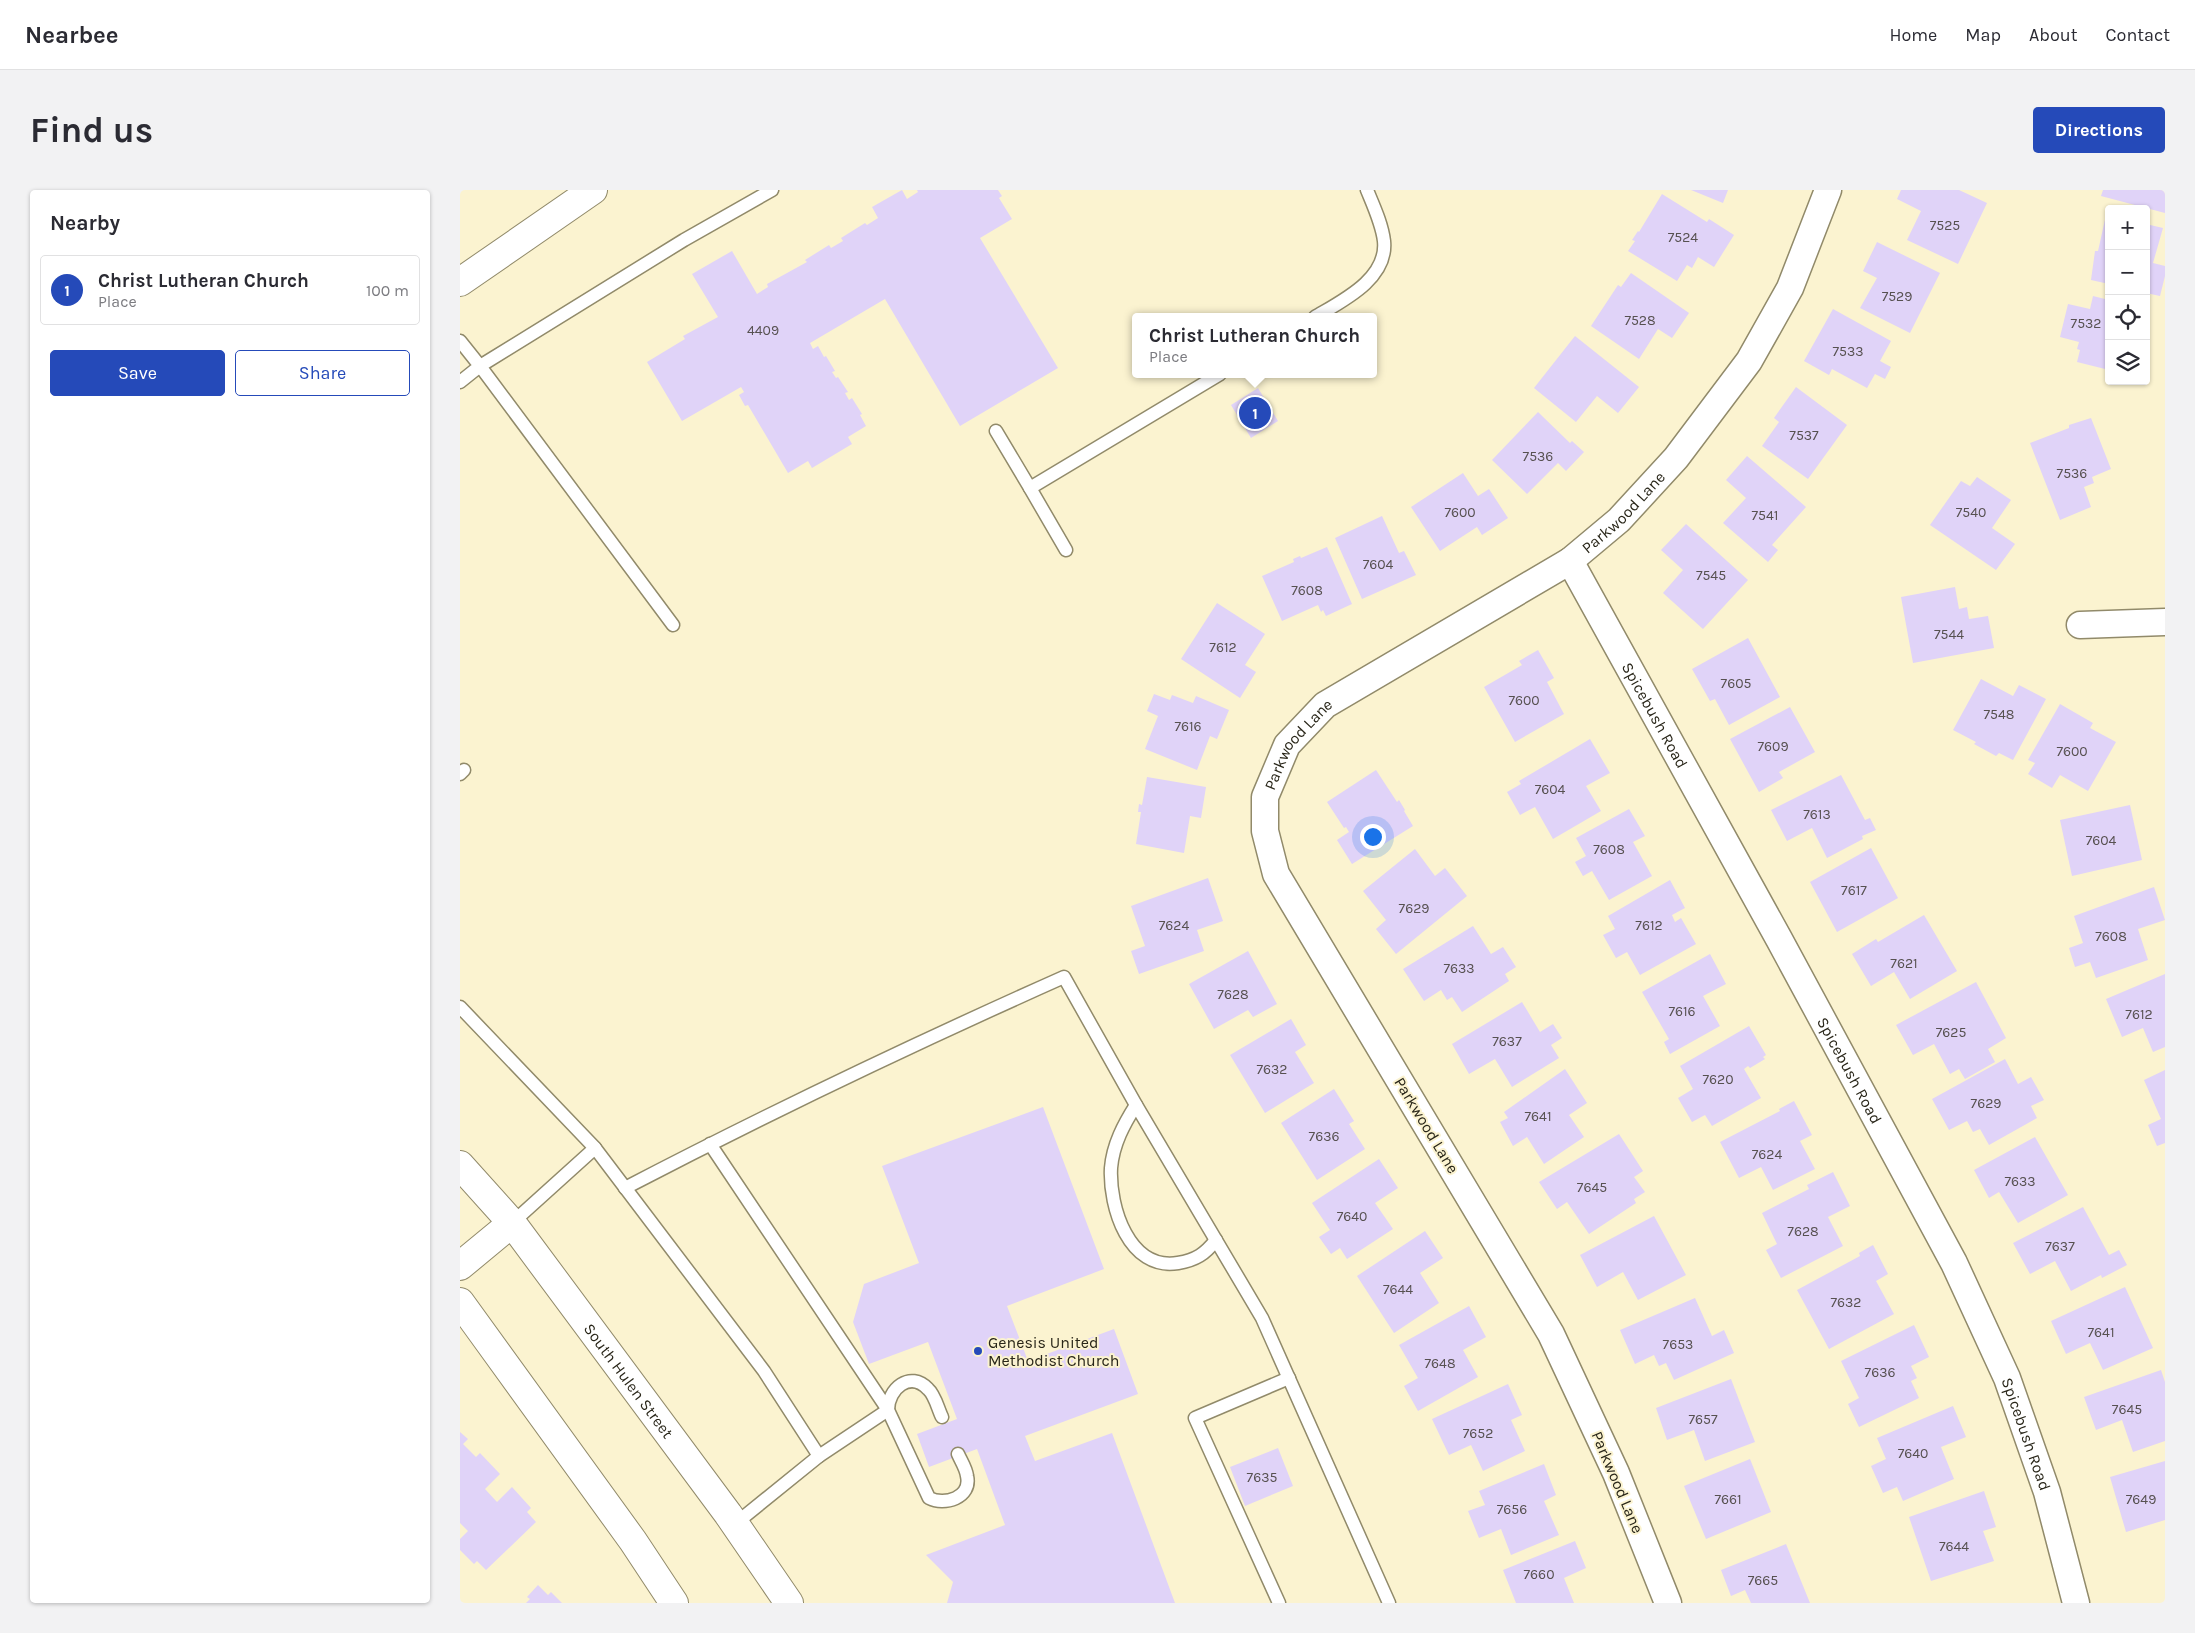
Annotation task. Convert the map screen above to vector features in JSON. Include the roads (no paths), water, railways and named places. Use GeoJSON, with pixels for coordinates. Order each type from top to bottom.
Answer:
{"type":"FeatureCollection","features":[{"type":"Feature","properties":{"kind":"main road"},"geometry":{"type":"LineString","coordinates":[[460,282],[594,190]]}},
{"type":"Feature","properties":{"kind":"main road","name":"South Hulen Street"},"geometry":{"type":"LineString","coordinates":[[460,1165],[512,1223],[735,1524],[789,1603]]}},
{"type":"Feature","properties":{"kind":"main road"},"geometry":{"type":"LineString","coordinates":[[460,1266],[512,1223]]}},
{"type":"Feature","properties":{"kind":"main road"},"geometry":{"type":"LineString","coordinates":[[460,1302],[633,1541],[674,1603]]}},
{"type":"Feature","properties":{"kind":"street","name":"Parkwood Lane"},"geometry":{"type":"LineString","coordinates":[[1668,1603],[1616,1473],[1551,1334],[1276,874],[1264,832],[1264,797],[1287,745],[1325,705],[1570,561],[1619,520],[1676,458],[1749,361],[1790,288],[1828,190]]}},
{"type":"Feature","properties":{"kind":"street","name":"Spicebush Road"},"geometry":{"type":"LineString","coordinates":[[1570,561],[1774,930],[1954,1263],[2007,1378],[2046,1492],[2076,1603]]}},
{"type":"Feature","properties":{"kind":"street"},"geometry":{"type":"LineString","coordinates":[[2080,625],[2165,622]]}},
{"type":"Feature","properties":{"kind":"lane"},"geometry":{"type":"LineString","coordinates":[[460,382],[480,366],[684,240],[772,190]]}},
{"type":"Feature","properties":{"kind":"lane"},"geometry":{"type":"LineString","coordinates":[[1321,313],[1349,296],[1376,273],[1382,258],[1383,236],[1368,190]]}},
{"type":"Feature","properties":{"kind":"lane"},"geometry":{"type":"LineString","coordinates":[[460,341],[673,625]]}},
{"type":"Feature","properties":{"kind":"lane"},"geometry":{"type":"LineString","coordinates":[[1030,488],[1213,378]]}},
{"type":"Feature","properties":{"kind":"lane"},"geometry":{"type":"LineString","coordinates":[[996,431],[1066,550]]}},
{"type":"Feature","properties":{"kind":"lane"},"geometry":{"type":"LineString","coordinates":[[626,1188],[710,1144],[966,1020],[1064,977],[1136,1105],[1262,1318],[1389,1603]]}},
{"type":"Feature","properties":{"kind":"lane"},"geometry":{"type":"LineString","coordinates":[[460,1007],[595,1148],[764,1371],[819,1456]]}},
{"type":"Feature","properties":{"kind":"lane"},"geometry":{"type":"LineString","coordinates":[[1136,1105],[1124,1125],[1115,1146],[1112,1168],[1112,1192],[1117,1216],[1128,1238],[1139,1252],[1154,1262],[1169,1264],[1197,1258],[1206,1252],[1216,1240]]}},
{"type":"Feature","properties":{"kind":"lane"},"geometry":{"type":"LineString","coordinates":[[710,1144],[888,1410],[929,1498],[937,1502],[946,1502],[953,1500],[964,1492],[968,1477],[958,1454]]}},
{"type":"Feature","properties":{"kind":"lane"},"geometry":{"type":"LineString","coordinates":[[512,1223],[595,1148]]}},
{"type":"Feature","properties":{"kind":"lane"},"geometry":{"type":"LineString","coordinates":[[1279,1603],[1195,1418],[1289,1378]]}},
{"type":"Feature","properties":{"kind":"lane"},"geometry":{"type":"LineString","coordinates":[[888,1410],[888,1401],[896,1387],[908,1382],[917,1382],[930,1390],[942,1417]]}},
{"type":"Feature","properties":{"kind":"lane"},"geometry":{"type":"LineString","coordinates":[[735,1524],[819,1456],[888,1410]]}},
{"type":"Feature","properties":{"kind":"place","name":"Christ Lutheran Church"},"geometry":{"type":"Point","coordinates":[1255,413]}},
{"type":"Feature","properties":{"kind":"place","name":"Genesis United Methodist Church"},"geometry":{"type":"Point","coordinates":[978,1351]}}]}
